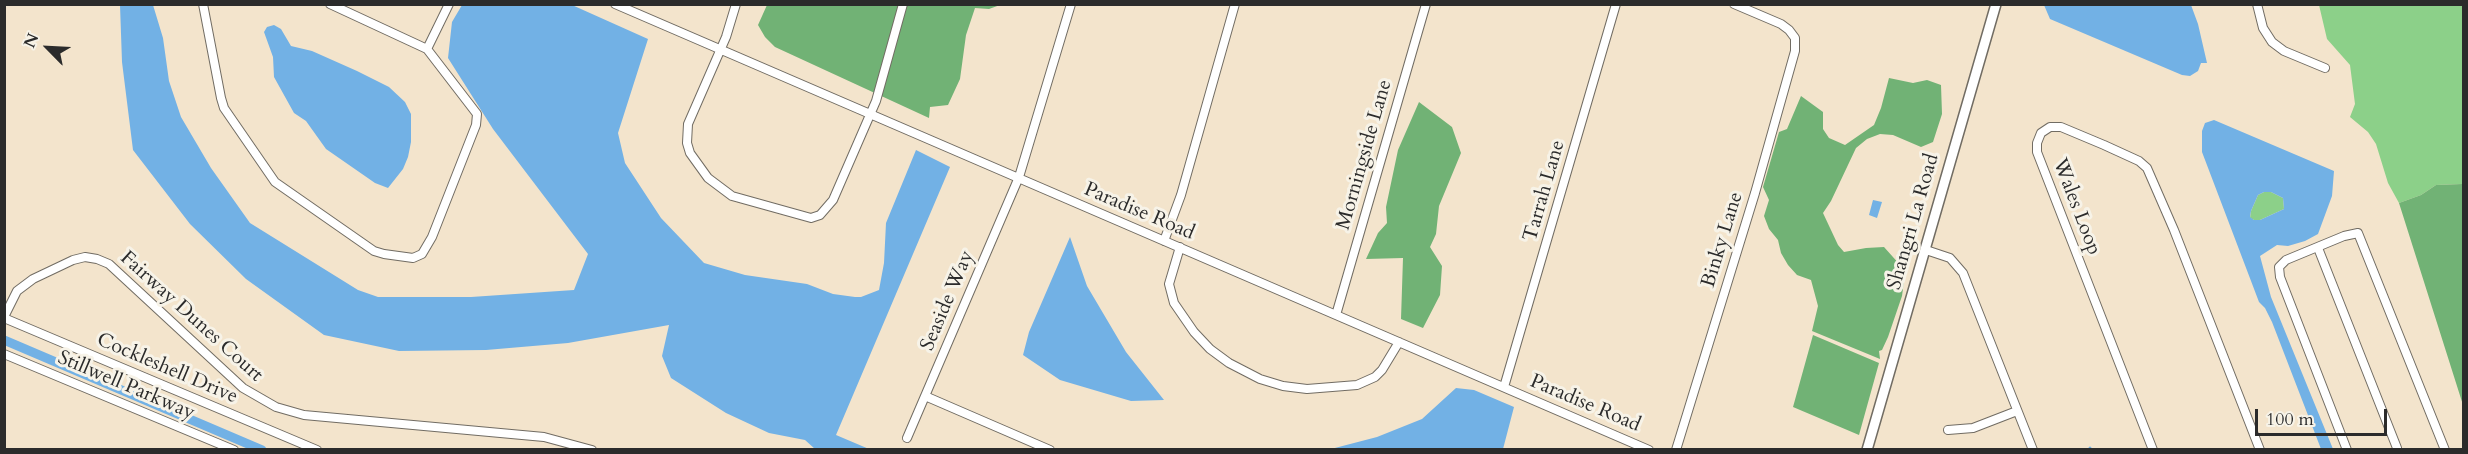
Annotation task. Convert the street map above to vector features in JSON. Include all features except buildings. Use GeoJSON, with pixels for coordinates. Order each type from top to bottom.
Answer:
{"type":"FeatureCollection","features":[{"type":"Feature","properties":{"kind":"street"},"geometry":{"type":"LineString","coordinates":[[203,4],[220,99],[275,182],[365,245],[384,254],[413,258],[422,254],[428,246],[476,124],[477,114],[427,49],[330,4]]}},
{"type":"Feature","properties":{"kind":"street"},"geometry":{"type":"LineString","coordinates":[[427,49],[449,4]]}},
{"type":"Feature","properties":{"kind":"street","name":"Paradise Road"},"geometry":{"type":"LineString","coordinates":[[615,4],[1649,450]]}},
{"type":"Feature","properties":{"kind":"street"},"geometry":{"type":"LineString","coordinates":[[736,4],[720,50],[691,115],[686,134],[687,143],[695,161],[708,178],[732,196],[800,217],[811,218],[820,215],[832,200],[876,101],[903,4]]}},
{"type":"Feature","properties":{"kind":"street","name":"Seaside Way"},"geometry":{"type":"LineString","coordinates":[[907,438],[1019,177],[1071,4]]}},
{"type":"Feature","properties":{"kind":"street"},"geometry":{"type":"LineString","coordinates":[[1164,241],[1180,195],[1235,4]]}},
{"type":"Feature","properties":{"kind":"street","name":"Morningside Lane"},"geometry":{"type":"LineString","coordinates":[[1336,315],[1426,4]]}},
{"type":"Feature","properties":{"kind":"street","name":"Tarrah Lane"},"geometry":{"type":"LineString","coordinates":[[1504,387],[1616,4]]}},
{"type":"Feature","properties":{"kind":"street","name":"Binky Lane"},"geometry":{"type":"LineString","coordinates":[[1676,450],[1755,193],[1795,51],[1795,38],[1789,30],[1781,24],[1734,4]]}},
{"type":"Feature","properties":{"kind":"street","name":"Shangri La Road"},"geometry":{"type":"LineString","coordinates":[[1867,450],[1996,4]]}},
{"type":"Feature","properties":{"kind":"street"},"geometry":{"type":"LineString","coordinates":[[2257,4],[2263,28],[2272,42],[2284,51],[2325,68]]}},
{"type":"Feature","properties":{"kind":"street","name":"Wales Loop"},"geometry":{"type":"LineString","coordinates":[[2154,450],[2037,152],[2037,143],[2042,133],[2050,127],[2061,127],[2104,145],[2139,161],[2147,168],[2174,230],[2260,450]]}},
{"type":"Feature","properties":{"kind":"street"},"geometry":{"type":"LineString","coordinates":[[2347,450],[2280,277],[2279,267],[2286,260],[2358,233],[2445,450]]}},
{"type":"Feature","properties":{"kind":"street"},"geometry":{"type":"LineString","coordinates":[[1180,247],[1169,284],[1174,303],[1194,332],[1210,349],[1229,363],[1260,379],[1283,386],[1307,389],[1357,385],[1375,377],[1382,370],[1400,342]]}},
{"type":"Feature","properties":{"kind":"street"},"geometry":{"type":"LineString","coordinates":[[2318,248],[2397,448]]}},
{"type":"Feature","properties":{"kind":"street"},"geometry":{"type":"LineString","coordinates":[[1926,250],[1950,258],[1963,273],[2033,450]]}},
{"type":"Feature","properties":{"kind":"street","name":"Fairway Dunes Court"},"geometry":{"type":"LineString","coordinates":[[4,318],[17,291],[33,279],[73,260],[97,259],[109,264],[243,388],[276,407],[304,415],[544,437],[592,450]]}},
{"type":"Feature","properties":{"kind":"street","name":"Cockleshell Drive"},"geometry":{"type":"LineString","coordinates":[[4,318],[317,450]]}},
{"type":"Feature","properties":{"kind":"street","name":"Stillwell Parkway"},"geometry":{"type":"LineString","coordinates":[[4,354],[234,450]]}},
{"type":"Feature","properties":{"kind":"street"},"geometry":{"type":"LineString","coordinates":[[925,396],[1050,450]]}},
{"type":"Feature","properties":{"kind":"street"},"geometry":{"type":"LineString","coordinates":[[1948,430],[1972,428],[2017,411]]}},
{"type":"Feature","properties":{"kind":"green space"},"geometry":{"type":"Polygon","coordinates":[[[767,5],[1000,5],[989,9],[975,8],[966,35],[960,79],[948,105],[930,107],[929,118],[775,47],[758,25],[767,5]]]}},
{"type":"Feature","properties":{"kind":"green space"},"geometry":{"type":"Polygon","coordinates":[[[2319,5],[2463,5],[2462,184],[2436,185],[2421,195],[2399,203],[2388,183],[2376,144],[2368,132],[2350,117],[2355,104],[2350,65],[2327,39],[2319,5]]]}},
{"type":"Feature","properties":{"kind":"green space"},"geometry":{"type":"Polygon","coordinates":[[[1889,78],[1913,83],[1927,80],[1941,85],[1942,114],[1933,142],[1921,147],[1893,135],[1880,134],[1867,139],[1856,148],[1823,213],[1838,245],[1844,252],[1884,247],[1901,266],[1904,281],[1902,296],[1888,337],[1882,350],[1879,351],[1880,359],[1812,331],[1818,306],[1811,280],[1797,275],[1781,253],[1778,240],[1769,229],[1764,216],[1769,200],[1763,187],[1779,132],[1787,129],[1801,96],[1823,112],[1823,129],[1829,138],[1845,145],[1874,125],[1889,78]]]}},
{"type":"Feature","properties":{"kind":"green space"},"geometry":{"type":"Polygon","coordinates":[[[1419,102],[1452,127],[1461,153],[1439,206],[1436,234],[1430,247],[1442,266],[1440,295],[1423,328],[1401,319],[1403,258],[1366,259],[1378,233],[1387,223],[1386,207],[1398,150],[1419,102]]]}},
{"type":"Feature","properties":{"kind":"green space"},"geometry":{"type":"Polygon","coordinates":[[[2463,181],[2464,405],[2399,203],[2421,195],[2436,185],[2462,184],[2463,181]]]}},
{"type":"Feature","properties":{"kind":"green space"},"geometry":{"type":"Polygon","coordinates":[[[2271,192],[2283,198],[2284,209],[2260,220],[2254,220],[2250,218],[2251,211],[2258,195],[2271,192]]]}},
{"type":"Feature","properties":{"kind":"green space"},"geometry":{"type":"Polygon","coordinates":[[[1813,335],[1879,363],[1859,435],[1793,407],[1813,335]]]}},
{"type":"Feature","properties":{"kind":"water"},"geometry":{"type":"Polygon","coordinates":[[[120,5],[153,5],[163,38],[169,81],[181,117],[211,168],[250,223],[358,290],[378,297],[471,297],[574,290],[588,254],[493,129],[448,58],[452,22],[462,5],[572,5],[648,39],[618,133],[625,163],[661,218],[704,263],[745,275],[807,284],[833,294],[861,297],[879,290],[884,263],[886,223],[916,150],[950,167],[836,435],[869,449],[815,449],[805,440],[769,433],[726,413],[671,378],[662,356],[669,325],[568,343],[486,350],[399,351],[324,335],[246,279],[190,224],[133,150],[122,62],[120,5]]]}},
{"type":"Feature","properties":{"kind":"water"},"geometry":{"type":"Polygon","coordinates":[[[2044,5],[2191,5],[2207,63],[2201,63],[2198,71],[2190,76],[2182,75],[2050,19],[2044,5]]]}},
{"type":"Feature","properties":{"kind":"water"},"geometry":{"type":"Polygon","coordinates":[[[274,25],[281,29],[291,46],[312,51],[357,71],[389,87],[405,102],[411,114],[411,142],[403,169],[388,188],[375,183],[326,149],[306,121],[294,113],[274,77],[273,57],[264,32],[267,27],[274,25]]]}},
{"type":"Feature","properties":{"kind":"water"},"geometry":{"type":"Polygon","coordinates":[[[2214,120],[2334,171],[2332,196],[2318,234],[2288,246],[2277,245],[2260,256],[2271,297],[2333,449],[2321,449],[2272,322],[2259,302],[2202,152],[2202,131],[2205,123],[2214,120]],[[2271,192],[2258,195],[2250,217],[2254,220],[2260,220],[2284,209],[2283,198],[2271,192]]]}},
{"type":"Feature","properties":{"kind":"water"},"geometry":{"type":"Polygon","coordinates":[[[1873,200],[1882,202],[1877,218],[1869,215],[1873,200]]]}},
{"type":"Feature","properties":{"kind":"water"},"geometry":{"type":"Polygon","coordinates":[[[1070,237],[1087,286],[1126,352],[1164,400],[1131,401],[1060,380],[1023,355],[1029,332],[1070,237]]]}},
{"type":"Feature","properties":{"kind":"water"},"geometry":{"type":"Polygon","coordinates":[[[1456,388],[1474,390],[1514,407],[1503,449],[1331,449],[1377,437],[1422,419],[1456,388]]]}},
{"type":"Feature","properties":{"kind":"waterway"},"geometry":{"type":"LineString","coordinates":[[4,340],[262,450]]}}]}
